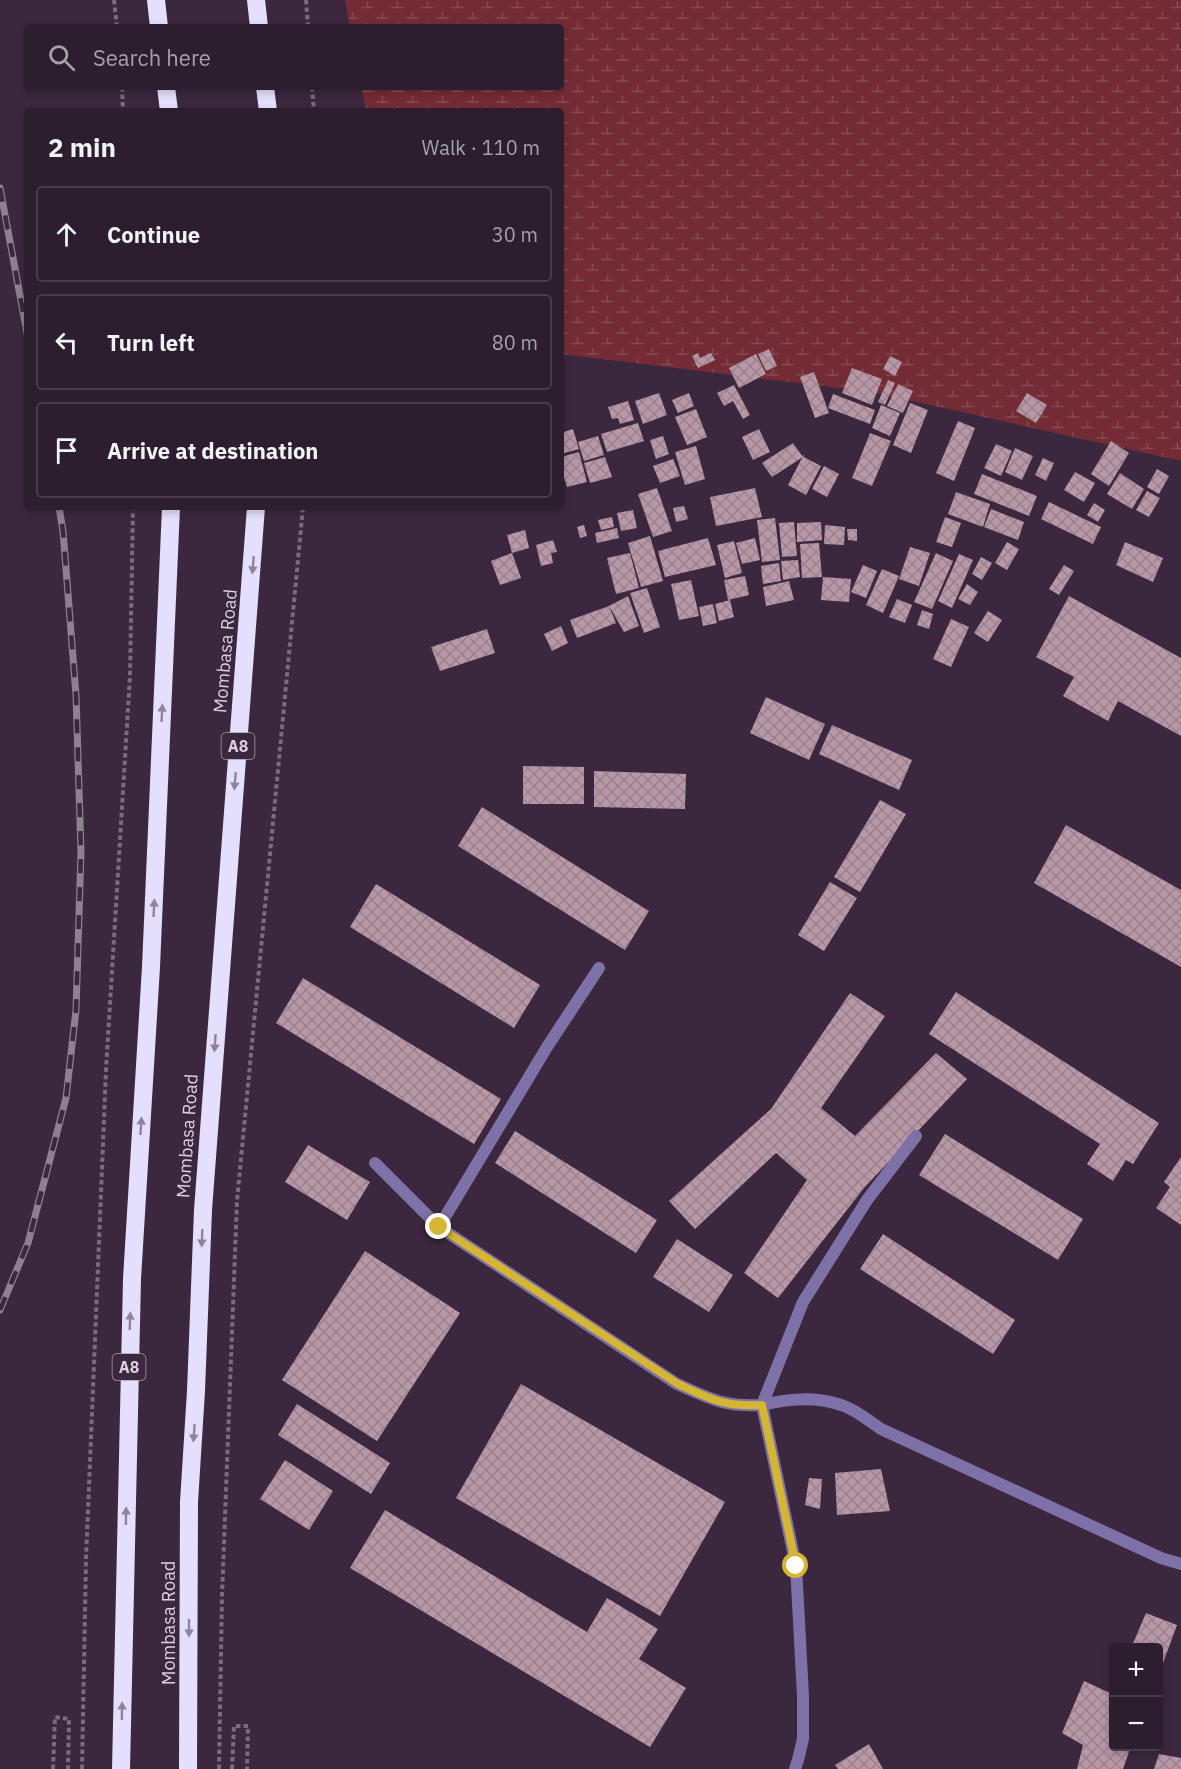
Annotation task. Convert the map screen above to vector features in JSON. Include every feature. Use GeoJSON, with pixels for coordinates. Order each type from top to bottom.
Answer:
{"type":"FeatureCollection","features":[{"type":"Feature","properties":{"kind":"highway"},"geometry":{"type":"LineString","coordinates":[[156,0],[159,24]]}},
{"type":"Feature","properties":{"kind":"highway"},"geometry":{"type":"LineString","coordinates":[[256,0],[259,24]]}},
{"type":"Feature","properties":{"kind":"highway"},"geometry":{"type":"LineString","coordinates":[[166,90],[169,108]]}},
{"type":"Feature","properties":{"kind":"highway"},"geometry":{"type":"LineString","coordinates":[[266,90],[268,108]]}},
{"type":"Feature","properties":{"kind":"highway","name":"A8"},"geometry":{"type":"LineString","coordinates":[[121,1769],[132,1279],[151,967],[171,510]]}},
{"type":"Feature","properties":{"kind":"highway","name":"Mombasa Road"},"geometry":{"type":"LineString","coordinates":[[188,1769],[189,1502],[203,1210],[256,510]]}},
{"type":"Feature","properties":{"kind":"street"},"geometry":{"type":"LineString","coordinates":[[439,1227],[547,1047],[599,968]]}},
{"type":"Feature","properties":{"kind":"street"},"geometry":{"type":"LineString","coordinates":[[795,1769],[803,1738],[796,1566],[762,1405],[803,1302],[867,1200],[916,1136]]}},
{"type":"Feature","properties":{"kind":"street"},"geometry":{"type":"LineString","coordinates":[[375,1163],[439,1227],[678,1384],[713,1401],[738,1406],[762,1405],[788,1399],[813,1399],[842,1405],[881,1429],[1161,1558],[1181,1564]]}},
{"type":"Feature","properties":{"kind":"path"},"geometry":{"type":"LineString","coordinates":[[114,0],[117,24]]}},
{"type":"Feature","properties":{"kind":"path"},"geometry":{"type":"LineString","coordinates":[[306,0],[308,24]]}},
{"type":"Feature","properties":{"kind":"path"},"geometry":{"type":"LineString","coordinates":[[122,90],[123,108]]}},
{"type":"Feature","properties":{"kind":"path"},"geometry":{"type":"LineString","coordinates":[[312,90],[314,108]]}},
{"type":"Feature","properties":{"kind":"path"},"geometry":{"type":"LineString","coordinates":[[82,1769],[87,1548],[106,1082],[130,676],[133,510]]}},
{"type":"Feature","properties":{"kind":"path"},"geometry":{"type":"LineString","coordinates":[[219,1769],[222,1596],[237,1201],[303,510]]}},
{"type":"Feature","properties":{"kind":"path"},"geometry":{"type":"LineString","coordinates":[[53,1769],[55,1717],[69,1719],[68,1769]]}},
{"type":"Feature","properties":{"kind":"path"},"geometry":{"type":"LineString","coordinates":[[232,1769],[234,1726],[248,1726],[247,1769]]}},
{"type":"Feature","properties":{"kind":"green space"},"geometry":{"type":"Polygon","coordinates":[[[345,0],[1181,0],[1181,461],[872,392],[564,354],[564,108],[365,108],[362,90],[564,90],[564,24],[349,24],[345,0]]]}},
{"type":"Feature","properties":{"kind":"building"},"geometry":{"type":"Polygon","coordinates":[[[769,349],[777,366],[766,371],[758,354],[769,349]]]}},
{"type":"Feature","properties":{"kind":"building"},"geometry":{"type":"Polygon","coordinates":[[[698,353],[700,358],[711,353],[715,360],[698,368],[692,356],[698,353]]]}},
{"type":"Feature","properties":{"kind":"building"},"geometry":{"type":"Polygon","coordinates":[[[756,354],[766,374],[739,388],[729,368],[756,354]]]}},
{"type":"Feature","properties":{"kind":"building"},"geometry":{"type":"Polygon","coordinates":[[[890,356],[902,362],[895,376],[883,369],[890,356]]]}},
{"type":"Feature","properties":{"kind":"building"},"geometry":{"type":"Polygon","coordinates":[[[852,368],[882,379],[872,405],[842,393],[852,368]]]}},
{"type":"Feature","properties":{"kind":"building"},"geometry":{"type":"Polygon","coordinates":[[[814,372],[829,413],[815,418],[800,377],[814,372]]]}},
{"type":"Feature","properties":{"kind":"building"},"geometry":{"type":"Polygon","coordinates":[[[888,380],[895,383],[885,405],[878,402],[888,380]]]}},
{"type":"Feature","properties":{"kind":"building"},"geometry":{"type":"Polygon","coordinates":[[[898,384],[913,391],[903,413],[887,406],[898,384]]]}},
{"type":"Feature","properties":{"kind":"building"},"geometry":{"type":"Polygon","coordinates":[[[734,385],[750,415],[743,419],[733,401],[724,406],[717,393],[734,385]]]}},
{"type":"Feature","properties":{"kind":"building"},"geometry":{"type":"Polygon","coordinates":[[[659,393],[667,415],[643,424],[635,401],[659,393]]]}},
{"type":"Feature","properties":{"kind":"building"},"geometry":{"type":"Polygon","coordinates":[[[689,393],[694,406],[678,413],[672,400],[689,393]]]}},
{"type":"Feature","properties":{"kind":"building"},"geometry":{"type":"Polygon","coordinates":[[[1027,393],[1047,405],[1036,423],[1016,411],[1027,393]]]}},
{"type":"Feature","properties":{"kind":"building"},"geometry":{"type":"Polygon","coordinates":[[[833,394],[875,410],[870,424],[828,408],[833,394]]]}},
{"type":"Feature","properties":{"kind":"building"},"geometry":{"type":"Polygon","coordinates":[[[628,401],[634,420],[620,424],[618,418],[612,419],[608,407],[628,401]]]}},
{"type":"Feature","properties":{"kind":"building"},"geometry":{"type":"Polygon","coordinates":[[[910,403],[928,410],[911,453],[893,445],[910,403]]]}},
{"type":"Feature","properties":{"kind":"building"},"geometry":{"type":"Polygon","coordinates":[[[881,405],[900,413],[890,436],[872,428],[881,405]]]}},
{"type":"Feature","properties":{"kind":"building"},"geometry":{"type":"Polygon","coordinates":[[[696,409],[707,437],[687,445],[675,417],[696,409]]]}},
{"type":"Feature","properties":{"kind":"building"},"geometry":{"type":"Polygon","coordinates":[[[958,421],[975,428],[954,481],[936,473],[958,421]]]}},
{"type":"Feature","properties":{"kind":"building"},"geometry":{"type":"Polygon","coordinates":[[[638,423],[644,441],[607,452],[601,434],[638,423]]]}},
{"type":"Feature","properties":{"kind":"building"},"geometry":{"type":"Polygon","coordinates":[[[573,429],[579,449],[564,453],[564,432],[573,429]]]}},
{"type":"Feature","properties":{"kind":"building"},"geometry":{"type":"Polygon","coordinates":[[[759,429],[770,452],[753,460],[742,437],[759,429]]]}},
{"type":"Feature","properties":{"kind":"building"},"geometry":{"type":"Polygon","coordinates":[[[870,433],[891,441],[872,486],[852,478],[870,433]]]}},
{"type":"Feature","properties":{"kind":"building"},"geometry":{"type":"Polygon","coordinates":[[[598,436],[604,455],[584,461],[578,442],[598,436]]]}},
{"type":"Feature","properties":{"kind":"building"},"geometry":{"type":"Polygon","coordinates":[[[663,436],[669,454],[656,459],[650,440],[663,436]]]}},
{"type":"Feature","properties":{"kind":"building"},"geometry":{"type":"Polygon","coordinates":[[[1111,441],[1129,453],[1109,486],[1091,474],[1111,441]]]}},
{"type":"Feature","properties":{"kind":"building"},"geometry":{"type":"Polygon","coordinates":[[[793,443],[803,457],[772,477],[762,463],[793,443]]]}},
{"type":"Feature","properties":{"kind":"building"},"geometry":{"type":"Polygon","coordinates":[[[996,444],[1012,451],[1001,476],[984,468],[996,444]]]}},
{"type":"Feature","properties":{"kind":"building"},"geometry":{"type":"Polygon","coordinates":[[[696,446],[705,479],[685,485],[675,452],[696,446]]]}},
{"type":"Feature","properties":{"kind":"building"},"geometry":{"type":"Polygon","coordinates":[[[1015,448],[1033,456],[1022,480],[1005,472],[1015,448]]]}},
{"type":"Feature","properties":{"kind":"building"},"geometry":{"type":"Polygon","coordinates":[[[579,452],[587,482],[567,487],[564,478],[564,456],[579,452]]]}},
{"type":"Feature","properties":{"kind":"building"},"geometry":{"type":"Polygon","coordinates":[[[804,454],[804,457],[821,466],[806,495],[788,485],[804,454]]]}},
{"type":"Feature","properties":{"kind":"building"},"geometry":{"type":"Polygon","coordinates":[[[605,457],[612,477],[590,483],[584,463],[605,457]]]}},
{"type":"Feature","properties":{"kind":"building"},"geometry":{"type":"Polygon","coordinates":[[[1043,458],[1054,463],[1046,481],[1035,475],[1043,458]]]}},
{"type":"Feature","properties":{"kind":"building"},"geometry":{"type":"Polygon","coordinates":[[[673,459],[680,476],[660,483],[653,466],[673,459]]]}},
{"type":"Feature","properties":{"kind":"building"},"geometry":{"type":"Polygon","coordinates":[[[824,466],[839,474],[827,497],[812,489],[824,466]]]}},
{"type":"Feature","properties":{"kind":"building"},"geometry":{"type":"Polygon","coordinates":[[[1157,469],[1169,476],[1159,494],[1147,487],[1157,469]]]}},
{"type":"Feature","properties":{"kind":"building"},"geometry":{"type":"Polygon","coordinates":[[[1075,472],[1095,483],[1084,502],[1064,490],[1075,472]]]}},
{"type":"Feature","properties":{"kind":"building"},"geometry":{"type":"Polygon","coordinates":[[[1120,473],[1144,489],[1132,509],[1107,494],[1120,473]]]}},
{"type":"Feature","properties":{"kind":"building"},"geometry":{"type":"Polygon","coordinates":[[[982,474],[1037,496],[1029,516],[974,494],[982,474]]]}},
{"type":"Feature","properties":{"kind":"building"},"geometry":{"type":"Polygon","coordinates":[[[657,488],[672,531],[653,537],[638,494],[657,488]]]}},
{"type":"Feature","properties":{"kind":"building"},"geometry":{"type":"Polygon","coordinates":[[[755,488],[762,517],[716,526],[710,497],[755,488]]]}},
{"type":"Feature","properties":{"kind":"building"},"geometry":{"type":"Polygon","coordinates":[[[1147,491],[1160,498],[1149,517],[1136,510],[1147,491]]]}},
{"type":"Feature","properties":{"kind":"building"},"geometry":{"type":"Polygon","coordinates":[[[956,492],[990,504],[983,527],[948,514],[956,492]]]}},
{"type":"Feature","properties":{"kind":"building"},"geometry":{"type":"Polygon","coordinates":[[[1049,502],[1101,527],[1093,544],[1041,519],[1049,502]]]}},
{"type":"Feature","properties":{"kind":"building"},"geometry":{"type":"Polygon","coordinates":[[[1094,503],[1105,510],[1098,522],[1087,515],[1094,503]]]}},
{"type":"Feature","properties":{"kind":"building"},"geometry":{"type":"Polygon","coordinates":[[[684,506],[688,519],[676,522],[673,508],[684,506]]]}},
{"type":"Feature","properties":{"kind":"building"},"geometry":{"type":"Polygon","coordinates":[[[991,509],[1024,522],[1018,540],[984,527],[991,509]]]}},
{"type":"Feature","properties":{"kind":"building"},"geometry":{"type":"Polygon","coordinates":[[[633,510],[637,528],[621,531],[617,513],[633,510]]]}},
{"type":"Feature","properties":{"kind":"building"},"geometry":{"type":"Polygon","coordinates":[[[612,517],[614,527],[601,530],[598,520],[612,517]]]}},
{"type":"Feature","properties":{"kind":"building"},"geometry":{"type":"Polygon","coordinates":[[[945,517],[961,523],[952,547],[936,542],[945,517]]]}},
{"type":"Feature","properties":{"kind":"building"},"geometry":{"type":"Polygon","coordinates":[[[775,518],[780,560],[762,562],[757,520],[775,518]]]}},
{"type":"Feature","properties":{"kind":"building"},"geometry":{"type":"Polygon","coordinates":[[[794,522],[797,556],[782,557],[779,523],[794,522]]]}},
{"type":"Feature","properties":{"kind":"building"},"geometry":{"type":"Polygon","coordinates":[[[821,522],[822,540],[797,542],[797,523],[821,522]]]}},
{"type":"Feature","properties":{"kind":"building"},"geometry":{"type":"Polygon","coordinates":[[[584,525],[587,536],[580,538],[577,527],[584,525]]]}},
{"type":"Feature","properties":{"kind":"building"},"geometry":{"type":"Polygon","coordinates":[[[825,525],[845,527],[844,545],[824,544],[825,525]]]}},
{"type":"Feature","properties":{"kind":"building"},"geometry":{"type":"Polygon","coordinates":[[[617,528],[619,538],[597,543],[595,533],[617,528]]]}},
{"type":"Feature","properties":{"kind":"building"},"geometry":{"type":"Polygon","coordinates":[[[847,529],[857,529],[857,541],[848,540],[847,529]]]}},
{"type":"Feature","properties":{"kind":"building"},"geometry":{"type":"Polygon","coordinates":[[[525,530],[529,548],[512,553],[507,535],[525,530]]]}},
{"type":"Feature","properties":{"kind":"building"},"geometry":{"type":"Polygon","coordinates":[[[650,536],[663,581],[641,587],[628,543],[650,536]]]}},
{"type":"Feature","properties":{"kind":"building"},"geometry":{"type":"Polygon","coordinates":[[[708,538],[716,565],[665,577],[658,551],[708,538]]]}},
{"type":"Feature","properties":{"kind":"building"},"geometry":{"type":"Polygon","coordinates":[[[755,538],[760,560],[742,564],[736,543],[755,538]]]}},
{"type":"Feature","properties":{"kind":"building"},"geometry":{"type":"Polygon","coordinates":[[[553,540],[557,552],[551,553],[553,563],[541,566],[536,545],[553,540]]]}},
{"type":"Feature","properties":{"kind":"building"},"geometry":{"type":"Polygon","coordinates":[[[734,541],[742,573],[725,578],[717,545],[734,541]]]}},
{"type":"Feature","properties":{"kind":"building"},"geometry":{"type":"Polygon","coordinates":[[[1007,542],[1019,549],[1007,570],[995,563],[1007,542]]]}},
{"type":"Feature","properties":{"kind":"building"},"geometry":{"type":"Polygon","coordinates":[[[1125,542],[1163,558],[1153,582],[1116,565],[1125,542]]]}},
{"type":"Feature","properties":{"kind":"building"},"geometry":{"type":"Polygon","coordinates":[[[819,543],[822,577],[802,578],[800,544],[819,543]]]}},
{"type":"Feature","properties":{"kind":"building"},"geometry":{"type":"Polygon","coordinates":[[[910,547],[930,553],[919,586],[899,579],[910,547]]]}},
{"type":"Feature","properties":{"kind":"building"},"geometry":{"type":"Polygon","coordinates":[[[512,553],[521,578],[500,585],[491,561],[512,553]]]}},
{"type":"Feature","properties":{"kind":"building"},"geometry":{"type":"Polygon","coordinates":[[[630,553],[639,588],[616,594],[607,558],[630,553]]]}},
{"type":"Feature","properties":{"kind":"building"},"geometry":{"type":"Polygon","coordinates":[[[936,553],[953,561],[932,609],[914,602],[936,553]]]}},
{"type":"Feature","properties":{"kind":"building"},"geometry":{"type":"Polygon","coordinates":[[[959,554],[973,560],[952,608],[938,601],[959,554]]]}},
{"type":"Feature","properties":{"kind":"building"},"geometry":{"type":"Polygon","coordinates":[[[981,557],[992,563],[982,580],[972,574],[981,557]]]}},
{"type":"Feature","properties":{"kind":"building"},"geometry":{"type":"Polygon","coordinates":[[[798,560],[800,577],[783,580],[781,561],[798,560]]]}},
{"type":"Feature","properties":{"kind":"building"},"geometry":{"type":"Polygon","coordinates":[[[779,563],[781,581],[763,584],[761,566],[779,563]]]}},
{"type":"Feature","properties":{"kind":"building"},"geometry":{"type":"Polygon","coordinates":[[[863,565],[877,571],[866,598],[851,592],[863,565]]]}},
{"type":"Feature","properties":{"kind":"building"},"geometry":{"type":"Polygon","coordinates":[[[1064,565],[1074,571],[1059,595],[1049,589],[1064,565]]]}},
{"type":"Feature","properties":{"kind":"building"},"geometry":{"type":"Polygon","coordinates":[[[882,569],[899,576],[883,613],[866,605],[882,569]]]}},
{"type":"Feature","properties":{"kind":"building"},"geometry":{"type":"Polygon","coordinates":[[[745,576],[749,595],[728,600],[724,580],[745,576]]]}},
{"type":"Feature","properties":{"kind":"building"},"geometry":{"type":"Polygon","coordinates":[[[823,577],[851,579],[849,602],[821,600],[823,577]]]}},
{"type":"Feature","properties":{"kind":"building"},"geometry":{"type":"Polygon","coordinates":[[[691,580],[699,616],[679,620],[671,584],[691,580]]]}},
{"type":"Feature","properties":{"kind":"building"},"geometry":{"type":"Polygon","coordinates":[[[789,581],[794,600],[766,606],[763,587],[789,581]]]}},
{"type":"Feature","properties":{"kind":"building"},"geometry":{"type":"Polygon","coordinates":[[[967,584],[978,592],[970,605],[958,599],[967,584]]]}},
{"type":"Feature","properties":{"kind":"building"},"geometry":{"type":"Polygon","coordinates":[[[647,588],[660,627],[644,633],[630,593],[647,588]]]}},
{"type":"Feature","properties":{"kind":"building"},"geometry":{"type":"Polygon","coordinates":[[[628,596],[639,626],[624,632],[609,606],[628,596]]]}},
{"type":"Feature","properties":{"kind":"building"},"geometry":{"type":"Polygon","coordinates":[[[1069,596],[1181,658],[1181,736],[1118,701],[1108,721],[1063,696],[1074,677],[1036,657],[1069,596]]]}},
{"type":"Feature","properties":{"kind":"building"},"geometry":{"type":"Polygon","coordinates":[[[897,599],[912,605],[905,623],[889,617],[897,599]]]}},
{"type":"Feature","properties":{"kind":"building"},"geometry":{"type":"Polygon","coordinates":[[[730,600],[734,617],[719,621],[715,604],[730,600]]]}},
{"type":"Feature","properties":{"kind":"building"},"geometry":{"type":"Polygon","coordinates":[[[713,604],[717,623],[703,626],[699,607],[713,604]]]}},
{"type":"Feature","properties":{"kind":"building"},"geometry":{"type":"Polygon","coordinates":[[[609,606],[616,623],[577,638],[570,620],[609,606]]]}},
{"type":"Feature","properties":{"kind":"building"},"geometry":{"type":"Polygon","coordinates":[[[922,610],[933,614],[929,629],[917,625],[922,610]]]}},
{"type":"Feature","properties":{"kind":"building"},"geometry":{"type":"Polygon","coordinates":[[[988,611],[1002,620],[988,642],[974,633],[988,611]]]}},
{"type":"Feature","properties":{"kind":"building"},"geometry":{"type":"Polygon","coordinates":[[[951,619],[969,627],[951,667],[933,659],[951,619]]]}},
{"type":"Feature","properties":{"kind":"building"},"geometry":{"type":"Polygon","coordinates":[[[561,626],[568,643],[552,651],[544,634],[561,626]]]}},
{"type":"Feature","properties":{"kind":"building"},"geometry":{"type":"Polygon","coordinates":[[[487,629],[495,653],[440,671],[431,647],[487,629]]]}},
{"type":"Feature","properties":{"kind":"building"},"geometry":{"type":"Polygon","coordinates":[[[766,697],[825,724],[809,760],[750,733],[766,697]]]}},
{"type":"Feature","properties":{"kind":"building"},"geometry":{"type":"Polygon","coordinates":[[[832,725],[912,760],[899,790],[819,754],[832,725]]]}},
{"type":"Feature","properties":{"kind":"building"},"geometry":{"type":"Polygon","coordinates":[[[523,766],[584,767],[584,804],[523,804],[523,766]]]}},
{"type":"Feature","properties":{"kind":"building"},"geometry":{"type":"Polygon","coordinates":[[[594,771],[686,774],[685,809],[594,807],[594,771]]]}},
{"type":"Feature","properties":{"kind":"building"},"geometry":{"type":"Polygon","coordinates":[[[880,800],[906,814],[860,892],[834,877],[880,800]]]}},
{"type":"Feature","properties":{"kind":"building"},"geometry":{"type":"Polygon","coordinates":[[[482,807],[649,911],[625,950],[458,846],[482,807]]]}},
{"type":"Feature","properties":{"kind":"building"},"geometry":{"type":"Polygon","coordinates":[[[1066,825],[1181,890],[1181,967],[1034,883],[1066,825]]]}},
{"type":"Feature","properties":{"kind":"building"},"geometry":{"type":"Polygon","coordinates":[[[830,882],[857,898],[824,951],[798,935],[830,882]]]}},
{"type":"Feature","properties":{"kind":"building"},"geometry":{"type":"Polygon","coordinates":[[[376,884],[540,985],[514,1028],[350,927],[376,884]]]}},
{"type":"Feature","properties":{"kind":"building"},"geometry":{"type":"Polygon","coordinates":[[[303,978],[501,1099],[474,1144],[276,1023],[303,978]]]}},
{"type":"Feature","properties":{"kind":"building"},"geometry":{"type":"Polygon","coordinates":[[[956,992],[1159,1123],[1133,1164],[1126,1160],[1113,1181],[1087,1164],[1100,1144],[929,1034],[956,992]]]}},
{"type":"Feature","properties":{"kind":"building"},"geometry":{"type":"Polygon","coordinates":[[[850,993],[885,1016],[821,1108],[855,1136],[936,1053],[967,1079],[864,1188],[778,1298],[744,1273],[807,1180],[776,1153],[695,1229],[669,1201],[771,1109],[850,993]]]}},
{"type":"Feature","properties":{"kind":"building"},"geometry":{"type":"Polygon","coordinates":[[[515,1131],[657,1220],[636,1253],[495,1163],[515,1131]]]}},
{"type":"Feature","properties":{"kind":"building"},"geometry":{"type":"Polygon","coordinates":[[[945,1134],[1083,1219],[1058,1260],[919,1175],[945,1134]]]}},
{"type":"Feature","properties":{"kind":"building"},"geometry":{"type":"Polygon","coordinates":[[[308,1145],[370,1182],[347,1220],[285,1182],[308,1145]]]}},
{"type":"Feature","properties":{"kind":"building"},"geometry":{"type":"Polygon","coordinates":[[[1181,1157],[1181,1225],[1156,1208],[1170,1187],[1164,1182],[1181,1157]]]}},
{"type":"Feature","properties":{"kind":"building"},"geometry":{"type":"Polygon","coordinates":[[[883,1234],[1015,1320],[993,1354],[860,1269],[883,1234]]]}},
{"type":"Feature","properties":{"kind":"building"},"geometry":{"type":"Polygon","coordinates":[[[677,1239],[733,1275],[709,1312],[653,1277],[677,1239]]]}},
{"type":"Feature","properties":{"kind":"building"},"geometry":{"type":"Polygon","coordinates":[[[365,1251],[460,1313],[377,1441],[282,1380],[365,1251]]]}},
{"type":"Feature","properties":{"kind":"building"},"geometry":{"type":"Polygon","coordinates":[[[521,1384],[725,1502],[660,1616],[456,1498],[521,1384]]]}},
{"type":"Feature","properties":{"kind":"building"},"geometry":{"type":"Polygon","coordinates":[[[297,1404],[390,1463],[371,1494],[278,1435],[297,1404]]]}},
{"type":"Feature","properties":{"kind":"building"},"geometry":{"type":"Polygon","coordinates":[[[285,1460],[333,1491],[309,1530],[260,1499],[285,1460]]]}},
{"type":"Feature","properties":{"kind":"building"},"geometry":{"type":"Polygon","coordinates":[[[881,1469],[890,1511],[837,1515],[835,1473],[881,1469]]]}},
{"type":"Feature","properties":{"kind":"building"},"geometry":{"type":"Polygon","coordinates":[[[809,1478],[822,1479],[820,1509],[805,1505],[809,1478]]]}},
{"type":"Feature","properties":{"kind":"building"},"geometry":{"type":"Polygon","coordinates":[[[385,1510],[587,1632],[607,1598],[658,1629],[639,1659],[686,1688],[650,1747],[350,1568],[385,1510]]]}},
{"type":"Feature","properties":{"kind":"building"},"geometry":{"type":"Polygon","coordinates":[[[1146,1613],[1177,1625],[1163,1663],[1163,1643],[1133,1643],[1146,1613]]]}},
{"type":"Feature","properties":{"kind":"building"},"geometry":{"type":"Polygon","coordinates":[[[1084,1681],[1109,1693],[1109,1751],[1129,1751],[1123,1769],[1077,1769],[1083,1745],[1062,1733],[1084,1681]]]}},
{"type":"Feature","properties":{"kind":"building"},"geometry":{"type":"Polygon","coordinates":[[[869,1744],[883,1769],[838,1769],[835,1765],[869,1744]]]}},
{"type":"Feature","properties":{"kind":"building"},"geometry":{"type":"Polygon","coordinates":[[[1159,1754],[1181,1758],[1181,1769],[1154,1769],[1159,1754]]]}},
{"type":"Feature","properties":{"kind":"railway"},"geometry":{"type":"LineString","coordinates":[[0,188],[24,317]]}},
{"type":"Feature","properties":{"kind":"railway"},"geometry":{"type":"LineString","coordinates":[[0,1310],[28,1243],[66,1098],[76,1010],[81,852],[76,695],[60,510]]}},
{"type":"Feature","properties":{"kind":"route"},"geometry":{"type":"LineString","coordinates":[[439,1227],[678,1384],[713,1401],[738,1406],[762,1405],[796,1566]]}}]}
